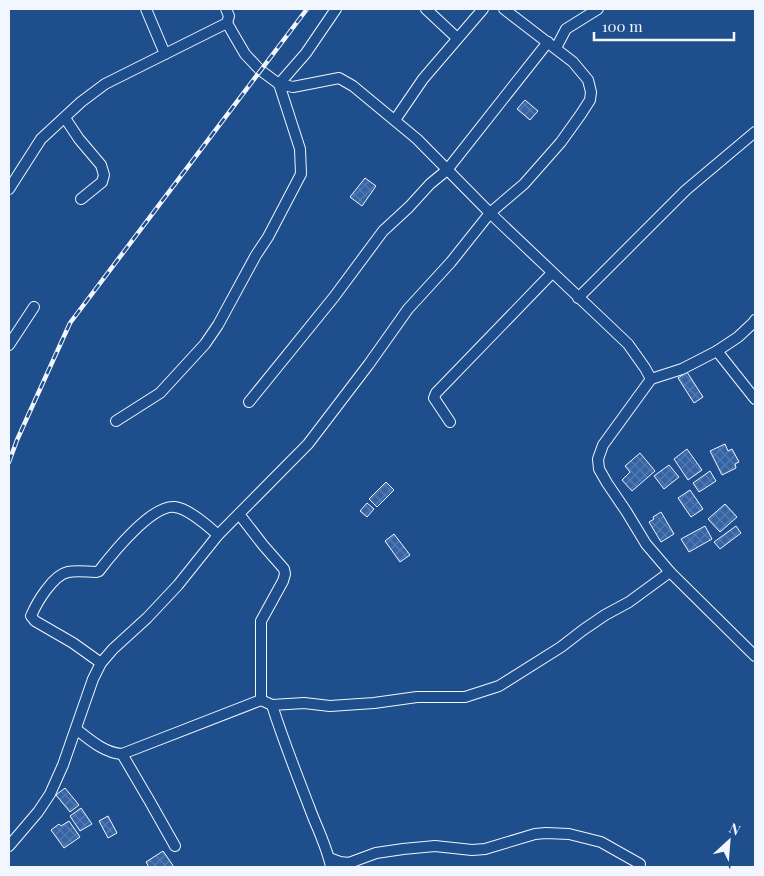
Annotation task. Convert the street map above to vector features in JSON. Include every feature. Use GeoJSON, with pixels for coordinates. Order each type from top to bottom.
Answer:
{"type":"FeatureCollection","features":[{"type":"Feature","properties":{"kind":"street"},"geometry":{"type":"LineString","coordinates":[[146,9],[165,54]]}},
{"type":"Feature","properties":{"kind":"street"},"geometry":{"type":"LineString","coordinates":[[226,9],[227,23],[246,54],[260,70],[279,84],[293,86],[340,78],[353,86],[416,139],[552,273],[628,344],[651,379]]}},
{"type":"Feature","properties":{"kind":"street"},"geometry":{"type":"LineString","coordinates":[[279,84],[306,53],[336,9]]}},
{"type":"Feature","properties":{"kind":"street"},"geometry":{"type":"LineString","coordinates":[[426,9],[457,38]]}},
{"type":"Feature","properties":{"kind":"street"},"geometry":{"type":"LineString","coordinates":[[394,120],[423,79],[483,9]]}},
{"type":"Feature","properties":{"kind":"street"},"geometry":{"type":"LineString","coordinates":[[9,846],[38,812],[50,794],[63,766],[93,679],[101,663],[178,586],[218,535],[308,444],[408,309],[452,262],[490,213],[524,184],[561,142],[590,100],[591,92],[588,80],[573,62],[504,9]]}},
{"type":"Feature","properties":{"kind":"street"},"geometry":{"type":"LineString","coordinates":[[248,402],[334,297],[383,232],[430,184],[447,170],[566,29],[598,9]]}},
{"type":"Feature","properties":{"kind":"street"},"geometry":{"type":"LineString","coordinates":[[9,189],[41,140],[81,102],[105,84],[227,23]]}},
{"type":"Feature","properties":{"kind":"street"},"geometry":{"type":"LineString","coordinates":[[116,421],[160,393],[205,344],[218,325],[256,254],[268,237],[301,174],[300,149],[279,84]]}},
{"type":"Feature","properties":{"kind":"street"},"geometry":{"type":"LineString","coordinates":[[65,118],[79,139],[101,165],[104,175],[102,182],[81,199]]}},
{"type":"Feature","properties":{"kind":"street"},"geometry":{"type":"LineString","coordinates":[[578,298],[686,190],[755,132]]}},
{"type":"Feature","properties":{"kind":"street"},"geometry":{"type":"LineString","coordinates":[[450,422],[434,398],[436,393],[552,273]]}},
{"type":"Feature","properties":{"kind":"street"},"geometry":{"type":"LineString","coordinates":[[9,345],[34,307]]}},
{"type":"Feature","properties":{"kind":"street"},"geometry":{"type":"LineString","coordinates":[[755,320],[738,337],[717,351],[682,369],[651,379],[603,445],[598,460],[598,469],[646,544],[670,572],[755,656]]}},
{"type":"Feature","properties":{"kind":"street"},"geometry":{"type":"LineString","coordinates":[[717,351],[755,399]]}},
{"type":"Feature","properties":{"kind":"street"},"geometry":{"type":"LineString","coordinates":[[101,663],[73,642],[34,621],[31,616],[34,608],[53,581],[69,572],[99,571],[133,532],[149,517],[166,508],[175,507],[187,512],[218,535]]}},
{"type":"Feature","properties":{"kind":"street"},"geometry":{"type":"LineString","coordinates":[[239,514],[284,569],[285,574],[262,622],[261,700]]}},
{"type":"Feature","properties":{"kind":"street"},"geometry":{"type":"LineString","coordinates":[[76,729],[97,745],[114,754],[122,754],[261,700],[272,705],[304,703],[330,706],[418,697],[465,698],[499,686],[561,647],[606,615],[630,602],[670,572]]}},
{"type":"Feature","properties":{"kind":"street"},"geometry":{"type":"LineString","coordinates":[[272,705],[330,863],[349,863],[376,853],[403,849],[435,846],[472,850],[485,849],[536,834],[569,834],[601,842],[640,864]]}},
{"type":"Feature","properties":{"kind":"street"},"geometry":{"type":"LineString","coordinates":[[122,754],[150,800],[174,846]]}},
{"type":"Feature","properties":{"kind":"building"},"geometry":{"type":"Polygon","coordinates":[[[525,100],[538,111],[530,120],[517,109],[525,100]]]}},
{"type":"Feature","properties":{"kind":"building"},"geometry":{"type":"Polygon","coordinates":[[[365,178],[376,186],[362,206],[350,197],[365,178]]]}},
{"type":"Feature","properties":{"kind":"building"},"geometry":{"type":"Polygon","coordinates":[[[687,372],[703,397],[694,403],[678,378],[687,372]]]}},
{"type":"Feature","properties":{"kind":"building"},"geometry":{"type":"Polygon","coordinates":[[[725,444],[728,451],[732,449],[739,462],[735,464],[736,468],[722,475],[710,451],[725,444]]]}},
{"type":"Feature","properties":{"kind":"building"},"geometry":{"type":"Polygon","coordinates":[[[687,449],[702,470],[688,480],[674,459],[687,449]]]}},
{"type":"Feature","properties":{"kind":"building"},"geometry":{"type":"Polygon","coordinates":[[[640,453],[655,471],[632,491],[622,480],[630,472],[625,466],[640,453]]]}},
{"type":"Feature","properties":{"kind":"building"},"geometry":{"type":"Polygon","coordinates":[[[669,465],[679,477],[664,489],[654,476],[669,465]]]}},
{"type":"Feature","properties":{"kind":"building"},"geometry":{"type":"Polygon","coordinates":[[[710,471],[716,481],[699,492],[693,483],[710,471]]]}},
{"type":"Feature","properties":{"kind":"building"},"geometry":{"type":"Polygon","coordinates":[[[386,482],[394,490],[377,507],[369,499],[386,482]]]}},
{"type":"Feature","properties":{"kind":"building"},"geometry":{"type":"Polygon","coordinates":[[[690,490],[703,509],[691,517],[678,498],[690,490]]]}},
{"type":"Feature","properties":{"kind":"building"},"geometry":{"type":"Polygon","coordinates":[[[367,503],[374,509],[367,517],[360,511],[367,503]]]}},
{"type":"Feature","properties":{"kind":"building"},"geometry":{"type":"Polygon","coordinates":[[[725,504],[737,517],[720,532],[708,519],[725,504]]]}},
{"type":"Feature","properties":{"kind":"building"},"geometry":{"type":"Polygon","coordinates":[[[661,512],[674,534],[661,542],[649,522],[661,512]]]}},
{"type":"Feature","properties":{"kind":"building"},"geometry":{"type":"Polygon","coordinates":[[[705,526],[712,539],[689,552],[681,539],[705,526]]]}},
{"type":"Feature","properties":{"kind":"building"},"geometry":{"type":"Polygon","coordinates":[[[736,526],[741,533],[720,549],[714,542],[736,526]]]}},
{"type":"Feature","properties":{"kind":"building"},"geometry":{"type":"Polygon","coordinates":[[[394,534],[410,555],[400,562],[385,541],[394,534]]]}},
{"type":"Feature","properties":{"kind":"building"},"geometry":{"type":"Polygon","coordinates":[[[65,788],[79,805],[70,812],[56,795],[65,788]]]}},
{"type":"Feature","properties":{"kind":"building"},"geometry":{"type":"Polygon","coordinates":[[[81,808],[92,824],[80,831],[70,816],[81,808]]]}},
{"type":"Feature","properties":{"kind":"building"},"geometry":{"type":"Polygon","coordinates":[[[108,816],[117,833],[108,838],[99,821],[108,816]]]}},
{"type":"Feature","properties":{"kind":"building"},"geometry":{"type":"Polygon","coordinates":[[[69,821],[80,837],[64,848],[51,830],[59,824],[61,826],[69,821]]]}},
{"type":"Feature","properties":{"kind":"building"},"geometry":{"type":"Polygon","coordinates":[[[163,851],[174,867],[149,867],[146,862],[163,851]]]}},
{"type":"Feature","properties":{"kind":"railway"},"geometry":{"type":"LineString","coordinates":[[9,462],[17,440],[70,323],[307,9]]}}]}
